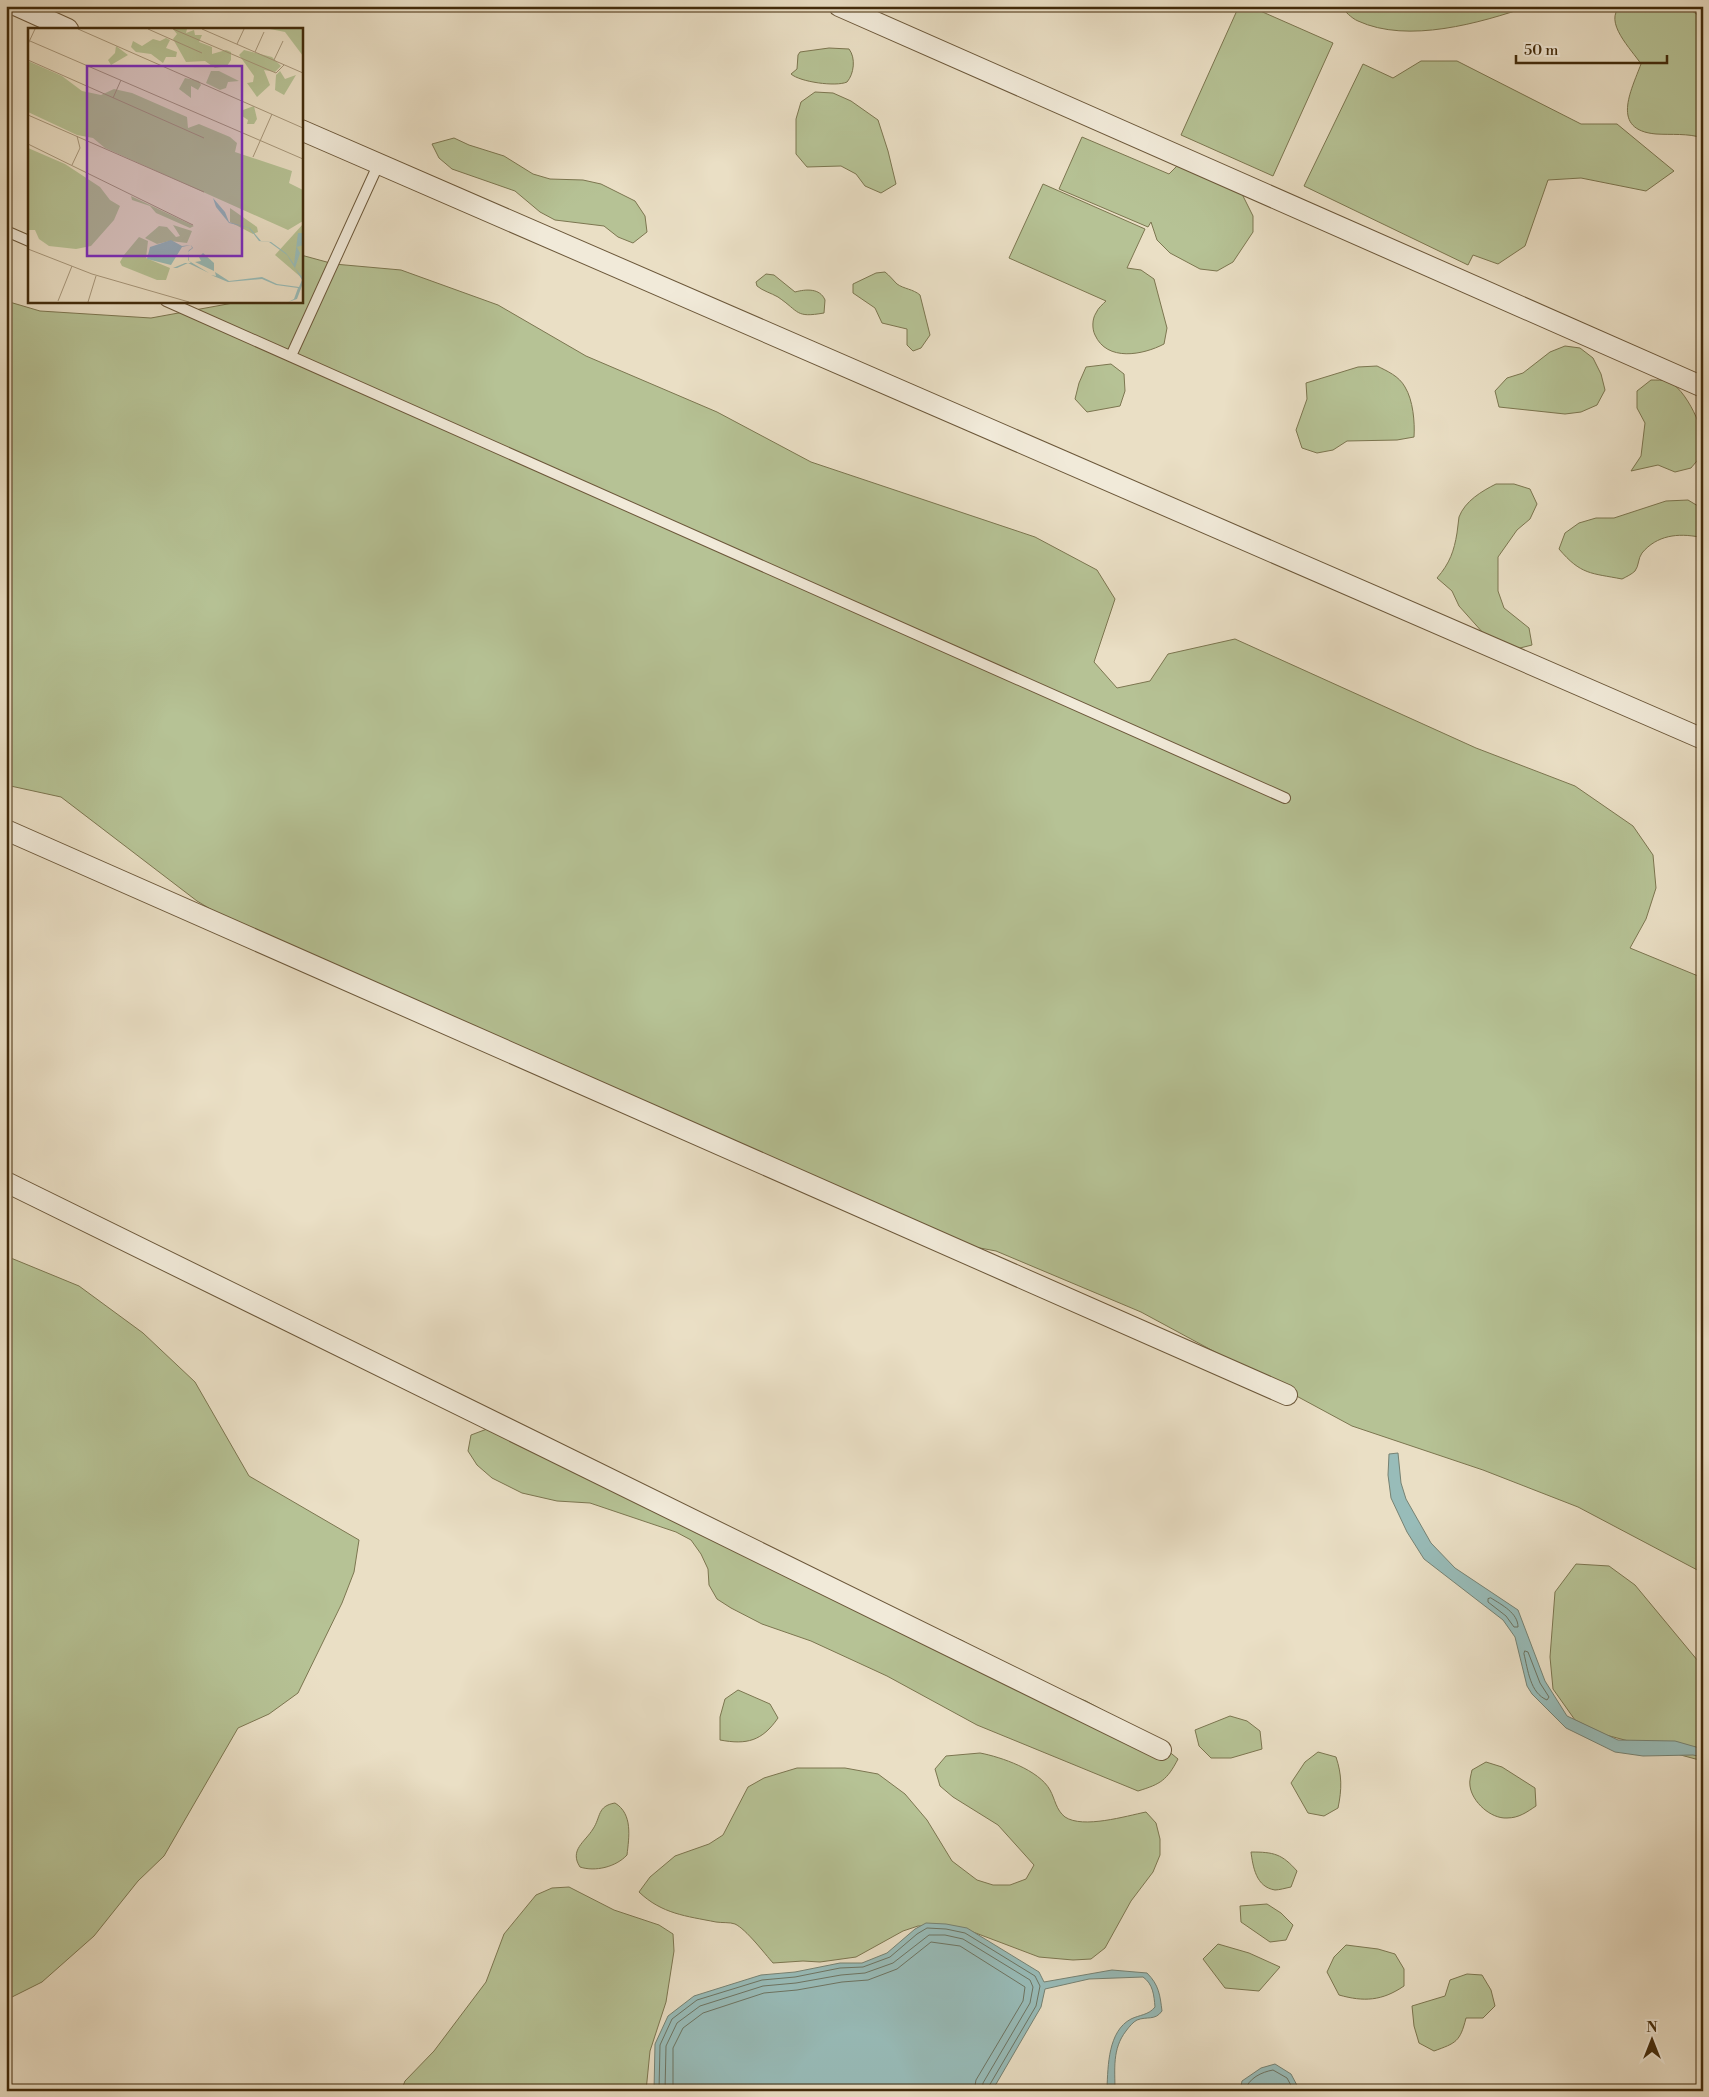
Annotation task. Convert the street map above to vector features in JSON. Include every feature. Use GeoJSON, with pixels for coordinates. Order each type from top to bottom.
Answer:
{"type":"FeatureCollection","features":[{"type":"Feature","properties":{"kind":"street"},"geometry":{"type":"LineString","coordinates":[[16,6],[66,28]]}},
{"type":"Feature","properties":{"kind":"street"},"geometry":{"type":"LineString","coordinates":[[839,6],[1703,387]]}},
{"type":"Feature","properties":{"kind":"street"},"geometry":{"type":"LineString","coordinates":[[302,130],[1703,739]]}},
{"type":"Feature","properties":{"kind":"street"},"geometry":{"type":"LineString","coordinates":[[6,830],[1287,1395]]}},
{"type":"Feature","properties":{"kind":"street"},"geometry":{"type":"LineString","coordinates":[[6,1182],[1161,1750]]}},
{"type":"Feature","properties":{"kind":"lane"},"geometry":{"type":"LineString","coordinates":[[290,356],[379,163]]}},
{"type":"Feature","properties":{"kind":"lane"},"geometry":{"type":"LineString","coordinates":[[6,231],[28,241]]}},
{"type":"Feature","properties":{"kind":"lane"},"geometry":{"type":"LineString","coordinates":[[168,302],[1285,798]]}},
{"type":"Feature","properties":{"kind":"green space"},"geometry":{"type":"Polygon","coordinates":[[[1239,6],[1249,6],[1333,43],[1273,176],[1181,135],[1239,6]]]}},
{"type":"Feature","properties":{"kind":"green space"},"geometry":{"type":"Polygon","coordinates":[[[1340,6],[1530,6],[1467,24],[1421,31],[1399,31],[1378,28],[1355,20],[1340,6]]]}},
{"type":"Feature","properties":{"kind":"green space"},"geometry":{"type":"Polygon","coordinates":[[[1621,6],[1684,6],[1703,18],[1703,138],[1642,131],[1633,125],[1628,117],[1629,97],[1641,64],[1620,35],[1617,27],[1616,12],[1621,6]]]}},
{"type":"Feature","properties":{"kind":"green space"},"geometry":{"type":"Polygon","coordinates":[[[829,48],[849,49],[853,57],[853,66],[847,82],[835,84],[818,83],[791,74],[797,69],[800,52],[829,48]]]}},
{"type":"Feature","properties":{"kind":"green space"},"geometry":{"type":"Polygon","coordinates":[[[1421,61],[1457,61],[1581,124],[1617,124],[1674,171],[1646,191],[1581,178],[1548,180],[1525,246],[1498,264],[1473,255],[1468,265],[1304,186],[1363,64],[1393,78],[1421,61]]]}},
{"type":"Feature","properties":{"kind":"green space"},"geometry":{"type":"Polygon","coordinates":[[[815,92],[833,93],[851,101],[878,120],[896,184],[881,193],[865,186],[856,174],[841,166],[807,167],[796,154],[796,119],[801,102],[815,92]]]}},
{"type":"Feature","properties":{"kind":"green space"},"geometry":{"type":"Polygon","coordinates":[[[1082,137],[1169,174],[1177,166],[1239,188],[1253,216],[1253,232],[1233,262],[1217,271],[1200,269],[1170,253],[1157,240],[1151,222],[1148,227],[1059,189],[1082,137]]]}},
{"type":"Feature","properties":{"kind":"green space"},"geometry":{"type":"Polygon","coordinates":[[[454,138],[469,145],[504,156],[533,174],[550,179],[583,180],[601,184],[635,201],[645,216],[647,232],[633,243],[618,237],[604,226],[555,220],[540,212],[515,191],[452,169],[439,158],[432,144],[454,138]]]}},
{"type":"Feature","properties":{"kind":"green space"},"geometry":{"type":"Polygon","coordinates":[[[1043,184],[1145,229],[1127,268],[1141,270],[1154,279],[1167,328],[1164,344],[1146,351],[1126,354],[1108,349],[1101,344],[1095,335],[1093,327],[1095,315],[1106,301],[1009,258],[1043,184]]]}},
{"type":"Feature","properties":{"kind":"green space"},"geometry":{"type":"Polygon","coordinates":[[[302,255],[334,264],[401,270],[498,305],[586,356],[717,412],[811,462],[1035,537],[1097,570],[1115,599],[1094,662],[1117,688],[1150,681],[1168,654],[1235,639],[1476,748],[1575,786],[1633,826],[1653,855],[1656,888],[1646,919],[1630,948],[1703,978],[1703,1573],[1578,1507],[1483,1470],[1352,1426],[1141,1312],[996,1251],[932,1239],[257,937],[197,901],[61,797],[6,785],[6,301],[40,311],[151,318],[239,302],[302,302],[302,255]]]}},
{"type":"Feature","properties":{"kind":"green space"},"geometry":{"type":"Polygon","coordinates":[[[885,272],[897,284],[920,295],[930,335],[921,348],[913,351],[907,345],[907,329],[882,323],[875,308],[853,293],[853,284],[876,273],[885,272]]]}},
{"type":"Feature","properties":{"kind":"green space"},"geometry":{"type":"Polygon","coordinates":[[[766,274],[774,275],[795,292],[808,290],[820,293],[825,300],[824,313],[803,314],[778,297],[759,288],[756,282],[766,274]]]}},
{"type":"Feature","properties":{"kind":"green space"},"geometry":{"type":"Polygon","coordinates":[[[1565,346],[1580,348],[1593,358],[1601,374],[1605,390],[1597,405],[1581,412],[1565,414],[1499,407],[1495,391],[1507,378],[1523,373],[1550,352],[1565,346]]]}},
{"type":"Feature","properties":{"kind":"green space"},"geometry":{"type":"Polygon","coordinates":[[[1111,364],[1124,374],[1125,391],[1120,406],[1087,412],[1075,399],[1086,367],[1111,364]]]}},
{"type":"Feature","properties":{"kind":"green space"},"geometry":{"type":"Polygon","coordinates":[[[1377,366],[1396,377],[1405,387],[1413,411],[1414,437],[1397,440],[1347,441],[1333,450],[1317,453],[1302,448],[1296,430],[1307,399],[1306,383],[1358,367],[1377,366]]]}},
{"type":"Feature","properties":{"kind":"green space"},"geometry":{"type":"Polygon","coordinates":[[[1651,380],[1667,381],[1674,385],[1688,401],[1699,423],[1704,444],[1703,452],[1691,468],[1675,472],[1658,465],[1631,471],[1641,456],[1645,423],[1637,408],[1637,391],[1651,380]]]}},
{"type":"Feature","properties":{"kind":"green space"},"geometry":{"type":"Polygon","coordinates":[[[1496,484],[1514,484],[1530,489],[1537,504],[1530,519],[1517,530],[1498,557],[1498,591],[1504,608],[1529,628],[1532,645],[1516,649],[1484,634],[1459,606],[1452,591],[1437,578],[1453,551],[1459,517],[1465,506],[1474,497],[1496,484]]]}},
{"type":"Feature","properties":{"kind":"green space"},"geometry":{"type":"Polygon","coordinates":[[[1688,500],[1703,509],[1703,533],[1699,537],[1683,535],[1668,537],[1654,542],[1642,553],[1635,571],[1622,579],[1594,574],[1580,568],[1559,549],[1565,533],[1579,523],[1596,518],[1614,518],[1666,501],[1688,500]]]}},
{"type":"Feature","properties":{"kind":"green space"},"geometry":{"type":"Polygon","coordinates":[[[6,1256],[79,1286],[143,1333],[195,1382],[249,1476],[359,1540],[354,1572],[342,1603],[298,1693],[269,1714],[238,1728],[164,1856],[138,1881],[94,1936],[42,1982],[6,2000],[6,1256]]]}},
{"type":"Feature","properties":{"kind":"green space"},"geometry":{"type":"Polygon","coordinates":[[[487,1429],[963,1641],[1005,1668],[1038,1678],[1053,1688],[1086,1701],[1150,1736],[1178,1759],[1167,1777],[1152,1786],[1138,1791],[977,1725],[887,1676],[811,1641],[762,1624],[717,1599],[709,1585],[708,1569],[701,1554],[691,1540],[676,1532],[590,1503],[557,1501],[522,1493],[492,1478],[477,1465],[468,1451],[471,1435],[487,1429]]]}},
{"type":"Feature","properties":{"kind":"green space"},"geometry":{"type":"Polygon","coordinates":[[[1576,1564],[1609,1566],[1635,1585],[1703,1667],[1703,1761],[1606,1735],[1575,1720],[1553,1689],[1550,1657],[1555,1592],[1576,1564]]]}},
{"type":"Feature","properties":{"kind":"green space"},"geometry":{"type":"Polygon","coordinates":[[[738,1690],[770,1704],[778,1718],[766,1732],[753,1740],[738,1742],[720,1740],[720,1717],[725,1699],[738,1690]]]}},
{"type":"Feature","properties":{"kind":"green space"},"geometry":{"type":"Polygon","coordinates":[[[1230,1716],[1247,1721],[1260,1731],[1262,1749],[1231,1758],[1211,1758],[1199,1746],[1195,1730],[1230,1716]]]}},
{"type":"Feature","properties":{"kind":"green space"},"geometry":{"type":"Polygon","coordinates":[[[1318,1752],[1336,1757],[1340,1776],[1341,1788],[1338,1808],[1324,1816],[1308,1813],[1291,1783],[1305,1762],[1318,1752]]]}},
{"type":"Feature","properties":{"kind":"green space"},"geometry":{"type":"Polygon","coordinates":[[[980,1753],[1019,1765],[1037,1776],[1050,1790],[1058,1808],[1065,1817],[1082,1822],[1093,1822],[1146,1812],[1156,1823],[1160,1839],[1160,1855],[1153,1872],[1131,1901],[1105,1948],[1091,1959],[1073,1960],[1039,1957],[973,1932],[935,1926],[918,1926],[903,1931],[856,1957],[820,1962],[773,1963],[750,1936],[735,1924],[695,1918],[666,1910],[639,1892],[650,1877],[675,1856],[709,1844],[723,1835],[748,1787],[764,1778],[797,1768],[845,1768],[878,1774],[905,1794],[927,1820],[952,1861],[977,1880],[993,1885],[1010,1885],[1026,1879],[1034,1865],[998,1825],[953,1797],[940,1786],[935,1769],[946,1756],[980,1753]]]}},
{"type":"Feature","properties":{"kind":"green space"},"geometry":{"type":"Polygon","coordinates":[[[1486,1762],[1502,1767],[1535,1788],[1536,1806],[1519,1816],[1511,1818],[1495,1816],[1483,1808],[1474,1798],[1470,1782],[1472,1770],[1486,1762]]]}},
{"type":"Feature","properties":{"kind":"green space"},"geometry":{"type":"Polygon","coordinates":[[[615,1803],[625,1813],[627,1820],[629,1834],[627,1855],[617,1863],[599,1869],[580,1867],[576,1856],[579,1846],[596,1825],[602,1809],[609,1804],[615,1803]]]}},
{"type":"Feature","properties":{"kind":"green space"},"geometry":{"type":"Polygon","coordinates":[[[1251,1852],[1277,1855],[1287,1861],[1297,1871],[1291,1887],[1275,1890],[1264,1885],[1254,1870],[1251,1852]]]}},
{"type":"Feature","properties":{"kind":"green space"},"geometry":{"type":"Polygon","coordinates":[[[569,1887],[614,1910],[659,1925],[673,1934],[674,1951],[666,2002],[650,2051],[646,2091],[401,2091],[405,2081],[434,2051],[486,1982],[504,1934],[536,1895],[552,1888],[569,1887]]]}},
{"type":"Feature","properties":{"kind":"green space"},"geometry":{"type":"Polygon","coordinates":[[[1267,1904],[1281,1913],[1293,1925],[1286,1940],[1270,1942],[1241,1922],[1240,1906],[1267,1904]]]}},
{"type":"Feature","properties":{"kind":"green space"},"geometry":{"type":"Polygon","coordinates":[[[1218,1944],[1249,1953],[1280,1967],[1259,1991],[1225,1988],[1203,1959],[1218,1944]]]}},
{"type":"Feature","properties":{"kind":"green space"},"geometry":{"type":"Polygon","coordinates":[[[1346,1945],[1378,1949],[1395,1954],[1404,1969],[1404,1986],[1388,1995],[1373,1999],[1357,1999],[1339,1995],[1327,1972],[1334,1957],[1346,1945]]]}},
{"type":"Feature","properties":{"kind":"green space"},"geometry":{"type":"Polygon","coordinates":[[[1467,1974],[1482,1975],[1491,1990],[1495,2006],[1483,2018],[1466,2018],[1459,2037],[1447,2046],[1434,2051],[1419,2043],[1414,2026],[1412,2006],[1445,1996],[1450,1980],[1467,1974]]]}},
{"type":"Feature","properties":{"kind":"water"},"geometry":{"type":"Polygon","coordinates":[[[1398,1453],[1401,1483],[1406,1499],[1431,1543],[1455,1568],[1518,1610],[1545,1681],[1567,1716],[1618,1740],[1675,1741],[1703,1749],[1703,1757],[1693,1755],[1643,1756],[1615,1752],[1566,1728],[1532,1694],[1527,1686],[1515,1637],[1503,1620],[1424,1559],[1407,1532],[1391,1498],[1388,1475],[1389,1454],[1398,1453]]]}},
{"type":"Feature","properties":{"kind":"water"},"geometry":{"type":"Polygon","coordinates":[[[926,1923],[967,1928],[1039,1972],[1044,1982],[1112,1970],[1147,1973],[1158,1990],[1162,2011],[1157,2016],[1136,2021],[1128,2028],[1122,2038],[1116,2052],[1115,2091],[1108,2091],[1107,2088],[1109,2060],[1114,2040],[1123,2025],[1131,2019],[1150,2012],[1155,2007],[1151,1986],[1143,1977],[1089,1979],[1045,1989],[1041,2007],[992,2091],[654,2091],[655,2044],[668,2016],[694,1996],[761,1975],[795,1972],[840,1963],[862,1963],[887,1953],[915,1929],[926,1923]]]}},
{"type":"Feature","properties":{"kind":"water"},"geometry":{"type":"Polygon","coordinates":[[[1275,2064],[1291,2074],[1300,2091],[1240,2091],[1242,2081],[1261,2068],[1275,2064]]]}}]}
